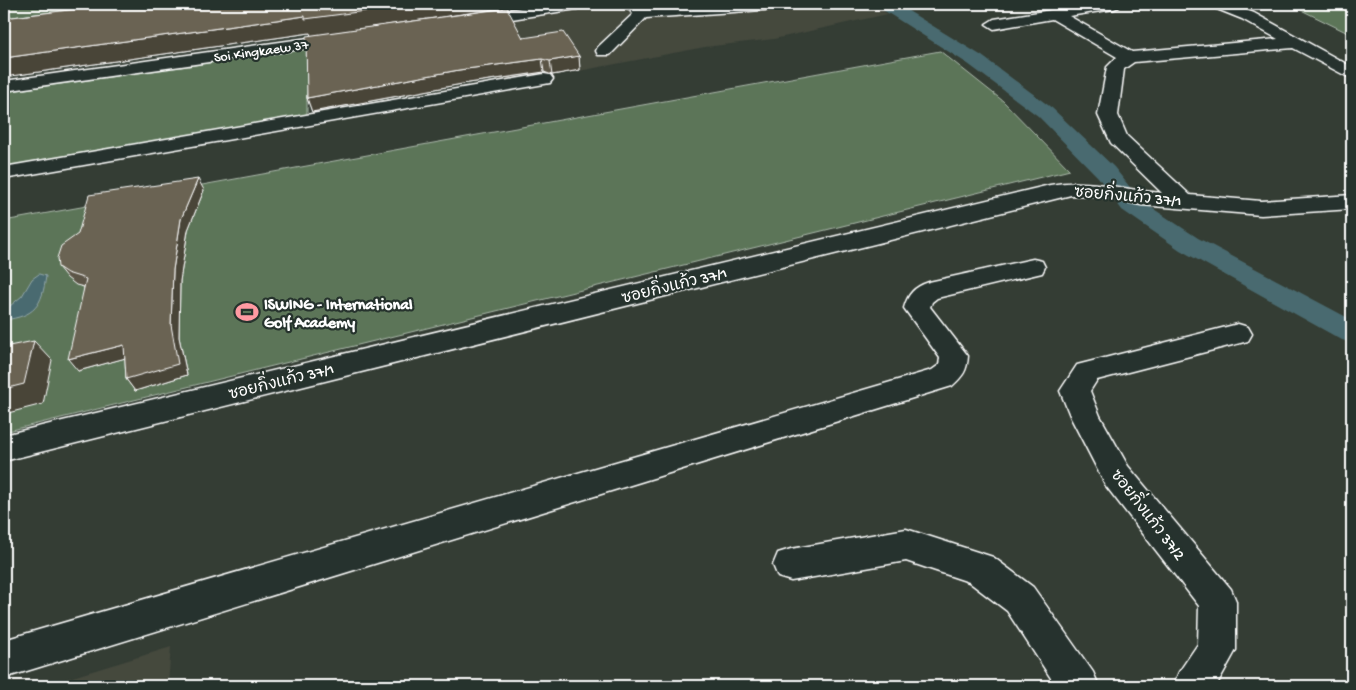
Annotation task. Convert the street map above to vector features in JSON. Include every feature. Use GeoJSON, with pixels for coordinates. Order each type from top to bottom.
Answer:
{"type":"FeatureCollection","features":[{"type":"Feature","properties":{"kind":"street"},"geometry":{"type":"LineString","coordinates":[[456,22],[577,4]]}},
{"type":"Feature","properties":{"kind":"street"},"geometry":{"type":"LineString","coordinates":[[604,51],[637,9],[727,9],[778,4]]}},
{"type":"Feature","properties":{"kind":"street"},"geometry":{"type":"LineString","coordinates":[[994,24],[1114,4]]}},
{"type":"Feature","properties":{"kind":"street"},"geometry":{"type":"LineString","coordinates":[[1217,4],[1248,16],[1352,74]]}},
{"type":"Feature","properties":{"kind":"street"},"geometry":{"type":"LineString","coordinates":[[1054,14],[1129,57]]}},
{"type":"Feature","properties":{"kind":"street","name":"Soi Kingkaew 37"},"geometry":{"type":"LineString","coordinates":[[4,86],[358,36]]}},
{"type":"Feature","properties":{"kind":"street"},"geometry":{"type":"LineString","coordinates":[[1182,200],[1118,139],[1108,115],[1116,67],[1129,57],[1294,43]]}},
{"type":"Feature","properties":{"kind":"street"},"geometry":{"type":"LineString","coordinates":[[4,173],[544,80]]}},
{"type":"Feature","properties":{"kind":"street","name":"ซอยกิ่งแก้ว 37/1"},"geometry":{"type":"LineString","coordinates":[[4,448],[1071,188],[1098,189],[1141,198],[1262,208],[1352,202]]}},
{"type":"Feature","properties":{"kind":"street"},"geometry":{"type":"LineString","coordinates":[[4,659],[942,378],[953,369],[954,356],[917,308],[920,298],[929,291],[1033,267]]}},
{"type":"Feature","properties":{"kind":"street","name":"ซอยกิ่งแก้ว 37/2"},"geometry":{"type":"LineString","coordinates":[[1193,686],[1217,650],[1218,601],[1117,476],[1086,418],[1075,391],[1087,372],[1238,334]]}},
{"type":"Feature","properties":{"kind":"street"},"geometry":{"type":"LineString","coordinates":[[791,565],[906,545],[980,568],[1020,600],[1079,686]]}},
{"type":"Feature","properties":{"kind":"shaded area"},"geometry":{"type":"Polygon","coordinates":[[[598,4],[872,4],[888,14],[774,39],[705,47],[501,86],[476,24],[598,4]]]}},
{"type":"Feature","properties":{"kind":"shaded area"},"geometry":{"type":"Polygon","coordinates":[[[171,647],[168,686],[43,686],[171,647]]]}},
{"type":"Feature","properties":{"kind":"green space"},"geometry":{"type":"Polygon","coordinates":[[[4,4],[189,4],[4,28],[4,4]]]}},
{"type":"Feature","properties":{"kind":"green space"},"geometry":{"type":"Polygon","coordinates":[[[1289,4],[1352,4],[1352,35],[1289,4]]]}},
{"type":"Feature","properties":{"kind":"green space"},"geometry":{"type":"Polygon","coordinates":[[[307,49],[307,115],[4,167],[4,92],[307,49]]]}},
{"type":"Feature","properties":{"kind":"green space","name":"ISWING - International Golf Academy"},"geometry":{"type":"Polygon","coordinates":[[[940,51],[1003,101],[1070,170],[4,432],[4,221],[940,51]]]}},
{"type":"Feature","properties":{"kind":"water"},"geometry":{"type":"Polygon","coordinates":[[[39,274],[46,276],[42,295],[35,308],[23,316],[4,320],[4,311],[22,296],[32,279],[39,274]]]}},
{"type":"Feature","properties":{"kind":"building"},"geometry":{"type":"Polygon","coordinates":[[[117,4],[418,4],[305,19],[305,16],[4,58],[4,18],[117,4]]]}},
{"type":"Feature","properties":{"kind":"building"},"geometry":{"type":"Polygon","coordinates":[[[507,8],[523,38],[563,32],[579,56],[550,61],[542,59],[459,70],[307,98],[306,36],[507,8]]]}},
{"type":"Feature","properties":{"kind":"building"},"geometry":{"type":"Polygon","coordinates":[[[198,179],[181,219],[173,270],[171,325],[178,364],[126,379],[124,345],[68,359],[86,279],[67,273],[58,267],[57,258],[61,246],[78,234],[89,195],[198,179]]]}},
{"type":"Feature","properties":{"kind":"building"},"geometry":{"type":"Polygon","coordinates":[[[34,341],[24,384],[4,389],[4,347],[34,341]]]}},
{"type":"Feature","properties":{"kind":"waterway"},"geometry":{"type":"LineString","coordinates":[[886,4],[975,60],[1045,112],[1106,172],[1131,205],[1189,244],[1352,333]]}},
{"type":"Feature","properties":{"kind":"place","name":"ISWING - International Golf Academy"},"geometry":{"type":"Point","coordinates":[247,312]}}]}
